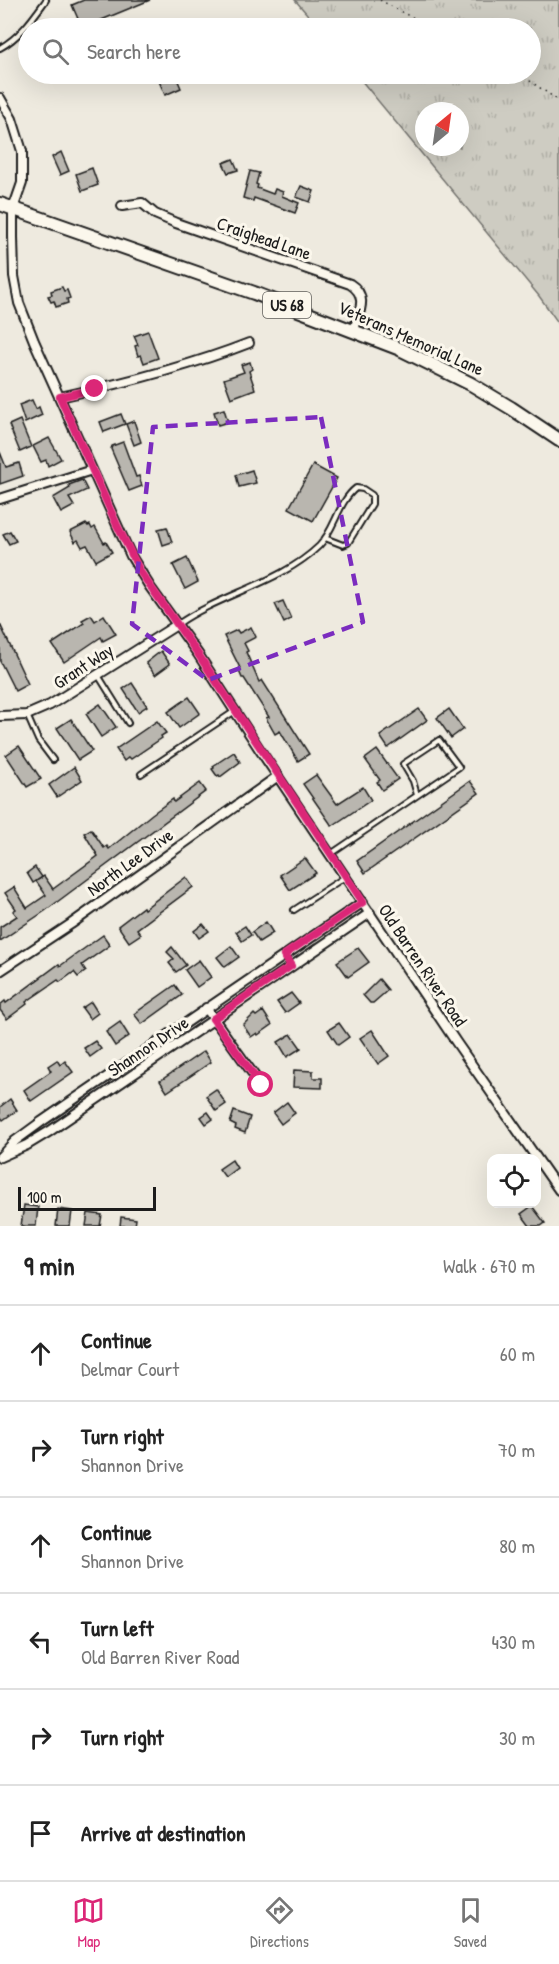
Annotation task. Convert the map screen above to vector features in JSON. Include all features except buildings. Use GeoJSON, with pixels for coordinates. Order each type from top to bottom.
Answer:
{"type":"FeatureCollection","features":[{"type":"Feature","properties":{"kind":"main road","name":"Veterans Memorial Lane"},"geometry":{"type":"LineString","coordinates":[[0,204],[354,330],[412,354],[459,377],[559,440]]}},
{"type":"Feature","properties":{"kind":"street","name":"Old Barren River Road"},"geometry":{"type":"LineString","coordinates":[[0,98],[12,119],[22,151],[22,183],[14,209],[13,264],[16,289],[25,318],[117,525],[141,573],[178,624],[456,1042],[559,1190]]}},
{"type":"Feature","properties":{"kind":"street","name":"Craighead Lane"},"geometry":{"type":"LineString","coordinates":[[122,206],[142,203],[155,214],[176,223],[350,284],[358,290],[362,299],[354,330]]}},
{"type":"Feature","properties":{"kind":"street"},"geometry":{"type":"LineString","coordinates":[[60,397],[205,359],[249,343]]}},
{"type":"Feature","properties":{"kind":"street"},"geometry":{"type":"LineString","coordinates":[[0,499],[92,470]]}},
{"type":"Feature","properties":{"kind":"street","name":"Grant Way"},"geometry":{"type":"LineString","coordinates":[[0,716],[27,715],[61,699],[178,624]]}},
{"type":"Feature","properties":{"kind":"street","name":"North Lee Drive"},"geometry":{"type":"LineString","coordinates":[[0,971],[71,924],[278,776]]}},
{"type":"Feature","properties":{"kind":"street","name":"Shannon Drive"},"geometry":{"type":"LineString","coordinates":[[0,1157],[21,1136],[363,902]]}},
{"type":"Feature","properties":{"kind":"street","name":"Shannon Drive"},"geometry":{"type":"LineString","coordinates":[[0,1157],[27,1145],[106,1093],[370,913]]}},
{"type":"Feature","properties":{"kind":"street"},"geometry":{"type":"LineString","coordinates":[[284,955],[291,966]]}},
{"type":"Feature","properties":{"kind":"street"},"geometry":{"type":"LineString","coordinates":[[206,1008],[261,1085]]}},
{"type":"Feature","properties":{"kind":"street"},"geometry":{"type":"LineString","coordinates":[[99,1082],[106,1093]]}},
{"type":"Feature","properties":{"kind":"lane"},"geometry":{"type":"LineString","coordinates":[[32,18],[46,0]]}},
{"type":"Feature","properties":{"kind":"lane"},"geometry":{"type":"LineString","coordinates":[[0,48],[18,35]]}},
{"type":"Feature","properties":{"kind":"lane"},"geometry":{"type":"LineString","coordinates":[[178,624],[205,608],[248,589],[296,563],[326,538],[353,491],[359,488],[372,495],[372,504],[348,543],[343,545],[326,538]]}},
{"type":"Feature","properties":{"kind":"lane"},"geometry":{"type":"LineString","coordinates":[[97,675],[128,723]]}},
{"type":"Feature","properties":{"kind":"lane"},"geometry":{"type":"LineString","coordinates":[[141,774],[235,711]]}},
{"type":"Feature","properties":{"kind":"lane"},"geometry":{"type":"LineString","coordinates":[[27,715],[38,740],[53,760]]}},
{"type":"Feature","properties":{"kind":"lane"},"geometry":{"type":"LineString","coordinates":[[331,854],[459,767],[439,740],[403,764],[417,795]]}},
{"type":"Feature","properties":{"kind":"lane"},"geometry":{"type":"LineString","coordinates":[[294,910],[345,876]]}},
{"type":"Feature","properties":{"kind":"path"},"geometry":{"type":"LineString","coordinates":[[380,0],[414,18]]}},
{"type":"Feature","properties":{"kind":"path"},"geometry":{"type":"LineString","coordinates":[[534,84],[559,101]]}},
{"type":"Feature","properties":{"kind":"highlighted area"},"geometry":{"type":"Polygon","coordinates":[[[321,417],[363,622],[208,680],[132,624],[153,427],[321,417]]]}},
{"type":"Feature","properties":{"kind":"green space"},"geometry":{"type":"Polygon","coordinates":[[[295,0],[559,0],[559,324],[539,296],[424,156],[469,156],[469,102],[415,102],[415,146],[364,84],[541,84],[541,18],[310,18],[295,0]]]}},
{"type":"Feature","properties":{"kind":"route"},"geometry":{"type":"LineString","coordinates":[[95,389],[60,397],[132,556],[150,587],[171,614],[363,902],[284,955],[291,966],[213,1019],[261,1085]]}}]}
